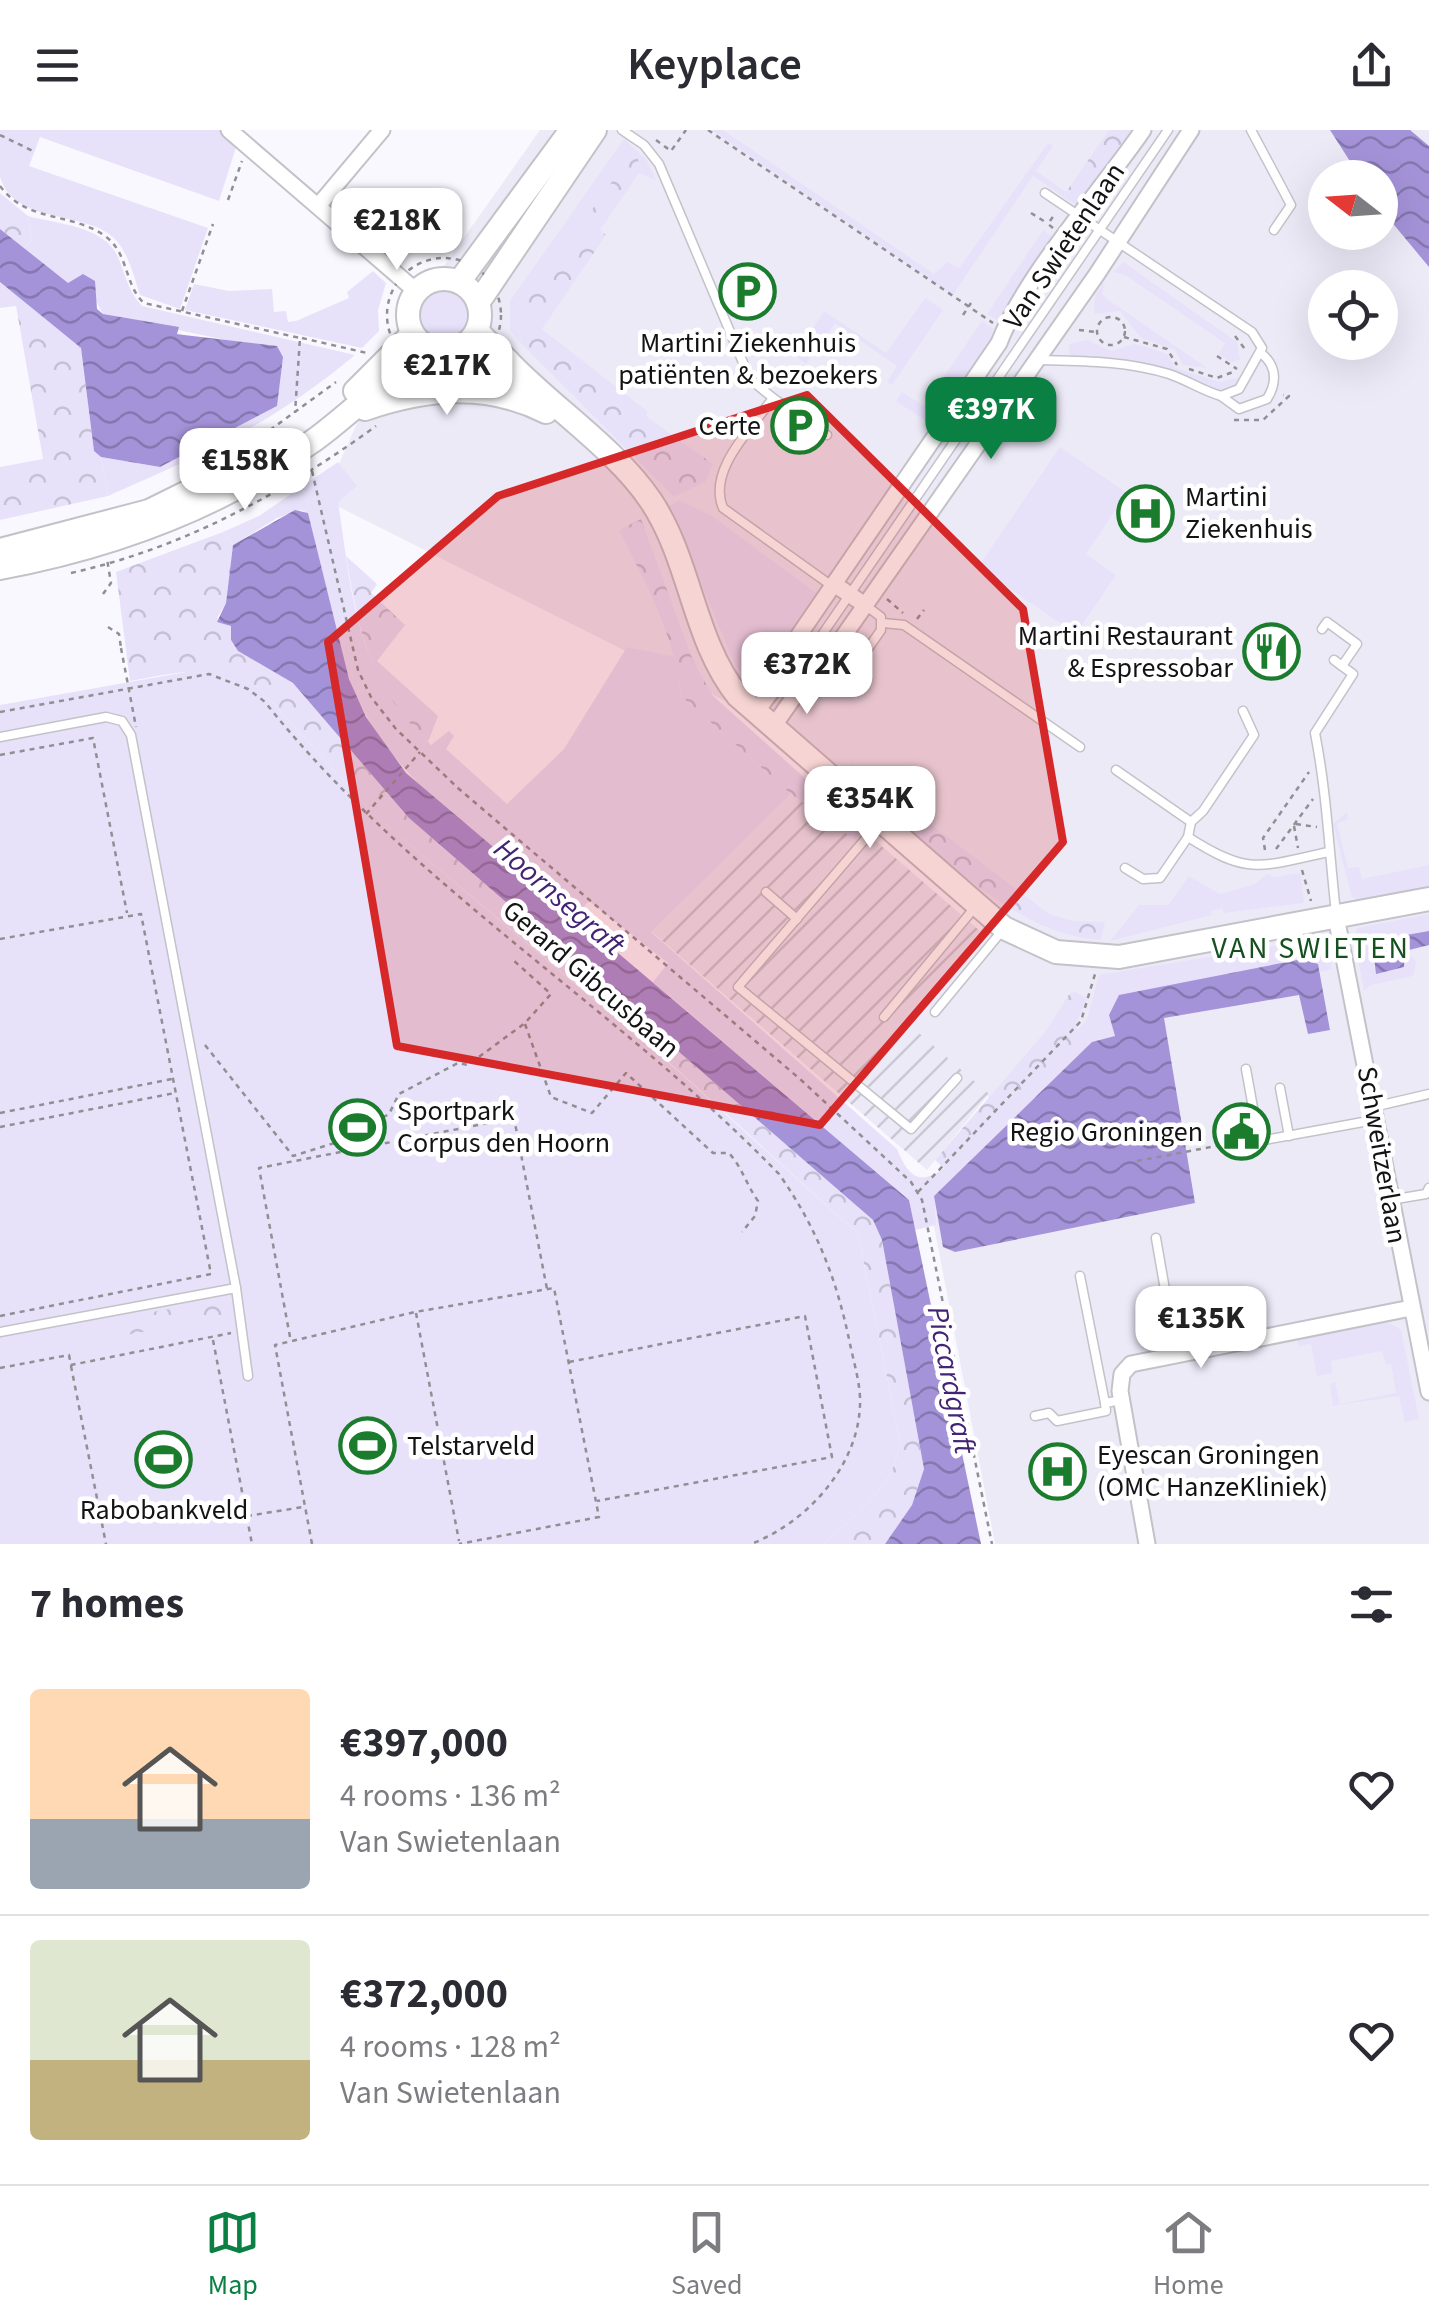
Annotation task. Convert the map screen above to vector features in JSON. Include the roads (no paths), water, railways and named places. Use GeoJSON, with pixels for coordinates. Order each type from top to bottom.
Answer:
{"type":"FeatureCollection","features":[{"type":"Feature","properties":{"kind":"main road"},"geometry":{"type":"LineString","coordinates":[[459,282],[570,130]]}},
{"type":"Feature","properties":{"kind":"main road"},"geometry":{"type":"LineString","coordinates":[[469,338],[478,303],[595,130]]}},
{"type":"Feature","properties":{"kind":"main road"},"geometry":{"type":"LineString","coordinates":[[0,550],[148,512],[219,478],[321,418],[370,378],[401,334],[416,291],[436,279],[459,282],[478,303]]}},
{"type":"Feature","properties":{"kind":"main road"},"geometry":{"type":"LineString","coordinates":[[401,334],[432,350]]}},
{"type":"Feature","properties":{"kind":"main road"},"geometry":{"type":"LineString","coordinates":[[0,568],[103,546],[237,488],[352,413],[432,350],[469,338]]}},
{"type":"Feature","properties":{"kind":"main road"},"geometry":{"type":"LineString","coordinates":[[469,338],[502,376],[530,388],[631,476],[663,520],[718,667],[738,696],[879,823],[1004,928],[1041,948],[1096,958],[1429,900]]}},
{"type":"Feature","properties":{"kind":"main road"},"geometry":{"type":"LineString","coordinates":[[352,413],[392,400],[482,390],[520,400],[586,434]]}},
{"type":"Feature","properties":{"kind":"street"},"geometry":{"type":"LineString","coordinates":[[229,130],[416,291]]}},
{"type":"Feature","properties":{"kind":"street"},"geometry":{"type":"LineString","coordinates":[[319,205],[382,130]]}},
{"type":"Feature","properties":{"kind":"street","name":"Van Swietenlaan"},"geometry":{"type":"LineString","coordinates":[[765,720],[789,668],[796,641],[1143,130]]}},
{"type":"Feature","properties":{"kind":"street","name":"Van Swietenlaan"},"geometry":{"type":"LineString","coordinates":[[765,720],[824,664],[1065,321],[1190,130]]}},
{"type":"Feature","properties":{"kind":"street"},"geometry":{"type":"LineString","coordinates":[[833,585],[865,605]]}},
{"type":"Feature","properties":{"kind":"street","name":"Schweitzerlaan"},"geometry":{"type":"LineString","coordinates":[[1328,919],[1416,1309],[1429,1392]]}},
{"type":"Feature","properties":{"kind":"street"},"geometry":{"type":"LineString","coordinates":[[1148,1544],[1122,1400],[1122,1374],[1131,1364],[1416,1309]]}},
{"type":"Feature","properties":{"kind":"lane"},"geometry":{"type":"LineString","coordinates":[[622,130],[654,155],[750,379],[827,435]]}},
{"type":"Feature","properties":{"kind":"lane","name":"Van Swietenlaan"},"geometry":{"type":"LineString","coordinates":[[814,648],[1168,130]]}},
{"type":"Feature","properties":{"kind":"lane"},"geometry":{"type":"LineString","coordinates":[[1251,130],[1290,205],[1274,230]]}},
{"type":"Feature","properties":{"kind":"lane"},"geometry":{"type":"LineString","coordinates":[[1036,360],[1080,359],[1138,366],[1173,375],[1221,396],[1239,409],[1266,399],[1274,375],[1272,364],[1252,332],[1045,193]]}},
{"type":"Feature","properties":{"kind":"lane"},"geometry":{"type":"LineString","coordinates":[[1221,396],[1238,389],[1262,353]]}},
{"type":"Feature","properties":{"kind":"lane"},"geometry":{"type":"LineString","coordinates":[[773,398],[722,471],[720,499],[730,515],[833,585]]}},
{"type":"Feature","properties":{"kind":"lane"},"geometry":{"type":"LineString","coordinates":[[865,605],[882,623],[904,625],[1080,747]]}},
{"type":"Feature","properties":{"kind":"lane"},"geometry":{"type":"LineString","coordinates":[[1322,629],[1326,622],[1357,644],[1338,663],[1354,674],[1315,733],[1330,810],[1324,828],[1329,852],[1328,919]]}},
{"type":"Feature","properties":{"kind":"lane"},"geometry":{"type":"LineString","coordinates":[[839,690],[882,623]]}},
{"type":"Feature","properties":{"kind":"lane"},"geometry":{"type":"LineString","coordinates":[[789,668],[814,648]]}},
{"type":"Feature","properties":{"kind":"lane"},"geometry":{"type":"LineString","coordinates":[[805,681],[814,648]]}},
{"type":"Feature","properties":{"kind":"lane"},"geometry":{"type":"LineString","coordinates":[[1124,868],[1144,879],[1160,878],[1188,836],[1191,822],[1254,735],[1243,710]]}},
{"type":"Feature","properties":{"kind":"lane"},"geometry":{"type":"LineString","coordinates":[[0,737],[106,718],[122,721],[131,735],[236,1288],[248,1376]]}},
{"type":"Feature","properties":{"kind":"lane"},"geometry":{"type":"LineString","coordinates":[[1116,770],[1191,822]]}},
{"type":"Feature","properties":{"kind":"lane"},"geometry":{"type":"LineString","coordinates":[[879,823],[738,988],[911,1129],[957,1078]]}},
{"type":"Feature","properties":{"kind":"lane"},"geometry":{"type":"LineString","coordinates":[[1188,836],[1238,866],[1252,868],[1329,852]]}},
{"type":"Feature","properties":{"kind":"lane"},"geometry":{"type":"LineString","coordinates":[[766,892],[797,919]]}},
{"type":"Feature","properties":{"kind":"lane"},"geometry":{"type":"LineString","coordinates":[[884,1017],[976,906]]}},
{"type":"Feature","properties":{"kind":"lane"},"geometry":{"type":"LineString","coordinates":[[935,1012],[1004,928]]}},
{"type":"Feature","properties":{"kind":"lane"},"geometry":{"type":"LineString","coordinates":[[1246,1068],[1259,1141],[1374,1114],[1429,1094]]}},
{"type":"Feature","properties":{"kind":"lane"},"geometry":{"type":"LineString","coordinates":[[1280,1088],[1288,1136]]}},
{"type":"Feature","properties":{"kind":"lane"},"geometry":{"type":"LineString","coordinates":[[1390,1200],[1428,1191],[1429,1206]]}},
{"type":"Feature","properties":{"kind":"lane"},"geometry":{"type":"LineString","coordinates":[[1156,1238],[1176,1353]]}},
{"type":"Feature","properties":{"kind":"lane"},"geometry":{"type":"LineString","coordinates":[[1035,1416],[1049,1413],[1058,1421],[1106,1412],[1080,1276]]}},
{"type":"Feature","properties":{"kind":"lane"},"geometry":{"type":"LineString","coordinates":[[0,1332],[236,1288]]}},
{"type":"Feature","properties":{"kind":"lane"},"geometry":{"type":"LineString","coordinates":[[1105,1403],[1122,1400]]}},
{"type":"Feature","properties":{"kind":"water"},"geometry":{"type":"Polygon","coordinates":[[[1330,130],[1410,130],[1429,146],[1429,267],[1398,230],[1398,160],[1349,160],[1330,130]]]}},
{"type":"Feature","properties":{"kind":"water"},"geometry":{"type":"Polygon","coordinates":[[[0,229],[68,283],[83,274],[95,281],[97,309],[103,314],[179,327],[177,334],[277,346],[283,357],[277,406],[160,467],[101,457],[94,451],[81,348],[0,282],[0,229]]]}},
{"type":"Feature","properties":{"kind":"water"},"geometry":{"type":"Polygon","coordinates":[[[295,510],[308,513],[349,679],[366,717],[406,773],[909,1200],[981,1544],[885,1544],[912,1505],[924,1469],[882,1240],[873,1220],[409,818],[293,683],[238,651],[231,640],[231,626],[217,622],[226,603],[233,545],[295,510]]]}},
{"type":"Feature","properties":{"kind":"water"},"geometry":{"type":"Polygon","coordinates":[[[1429,931],[1429,945],[1405,951],[1404,967],[1376,974],[1373,949],[1377,940],[1429,931]]]}},
{"type":"Feature","properties":{"kind":"water"},"geometry":{"type":"Polygon","coordinates":[[[1302,959],[1318,964],[1330,1030],[1308,1034],[1299,995],[1164,1018],[1195,1203],[955,1252],[943,1247],[934,1196],[1092,1042],[1115,1036],[1109,1015],[1119,995],[1302,959]]]}},
{"type":"Feature","properties":{"kind":"place","name":"Martini Ziekenhuis patiënten & bezoekers"},"geometry":{"type":"Point","coordinates":[748,292]}},
{"type":"Feature","properties":{"kind":"place","name":"Certe"},"geometry":{"type":"Point","coordinates":[800,426]}},
{"type":"Feature","properties":{"kind":"place","name":"Martini Ziekenhuis"},"geometry":{"type":"Point","coordinates":[1146,513]}},
{"type":"Feature","properties":{"kind":"place","name":"Martini Restaurant & Espressobar"},"geometry":{"type":"Point","coordinates":[1272,652]}},
{"type":"Feature","properties":{"kind":"place","name":"Sportpark Corpus den Hoorn"},"geometry":{"type":"Point","coordinates":[358,1127]}},
{"type":"Feature","properties":{"kind":"place","name":"Regio Groningen"},"geometry":{"type":"Point","coordinates":[1242,1132]}},
{"type":"Feature","properties":{"kind":"place","name":"Telstarveld"},"geometry":{"type":"Point","coordinates":[368,1446]}},
{"type":"Feature","properties":{"kind":"place","name":"Rabobankveld"},"geometry":{"type":"Point","coordinates":[164,1459]}},
{"type":"Feature","properties":{"kind":"place","name":"Eyescan Groningen (OMC HanzeKliniek)"},"geometry":{"type":"Point","coordinates":[1058,1471]}},
{"type":"Feature","properties":{"kind":"district","name":"VAN SWIETEN"},"geometry":{"type":"Point","coordinates":[1311,948]}},
{"type":"Feature","properties":{"kind":"water label","name":"Hoornsegraft"},"geometry":{"type":"Point","coordinates":[559,897]}},
{"type":"Feature","properties":{"kind":"water label","name":"Piccardgraft"},"geometry":{"type":"Point","coordinates":[951,1380]}}]}
